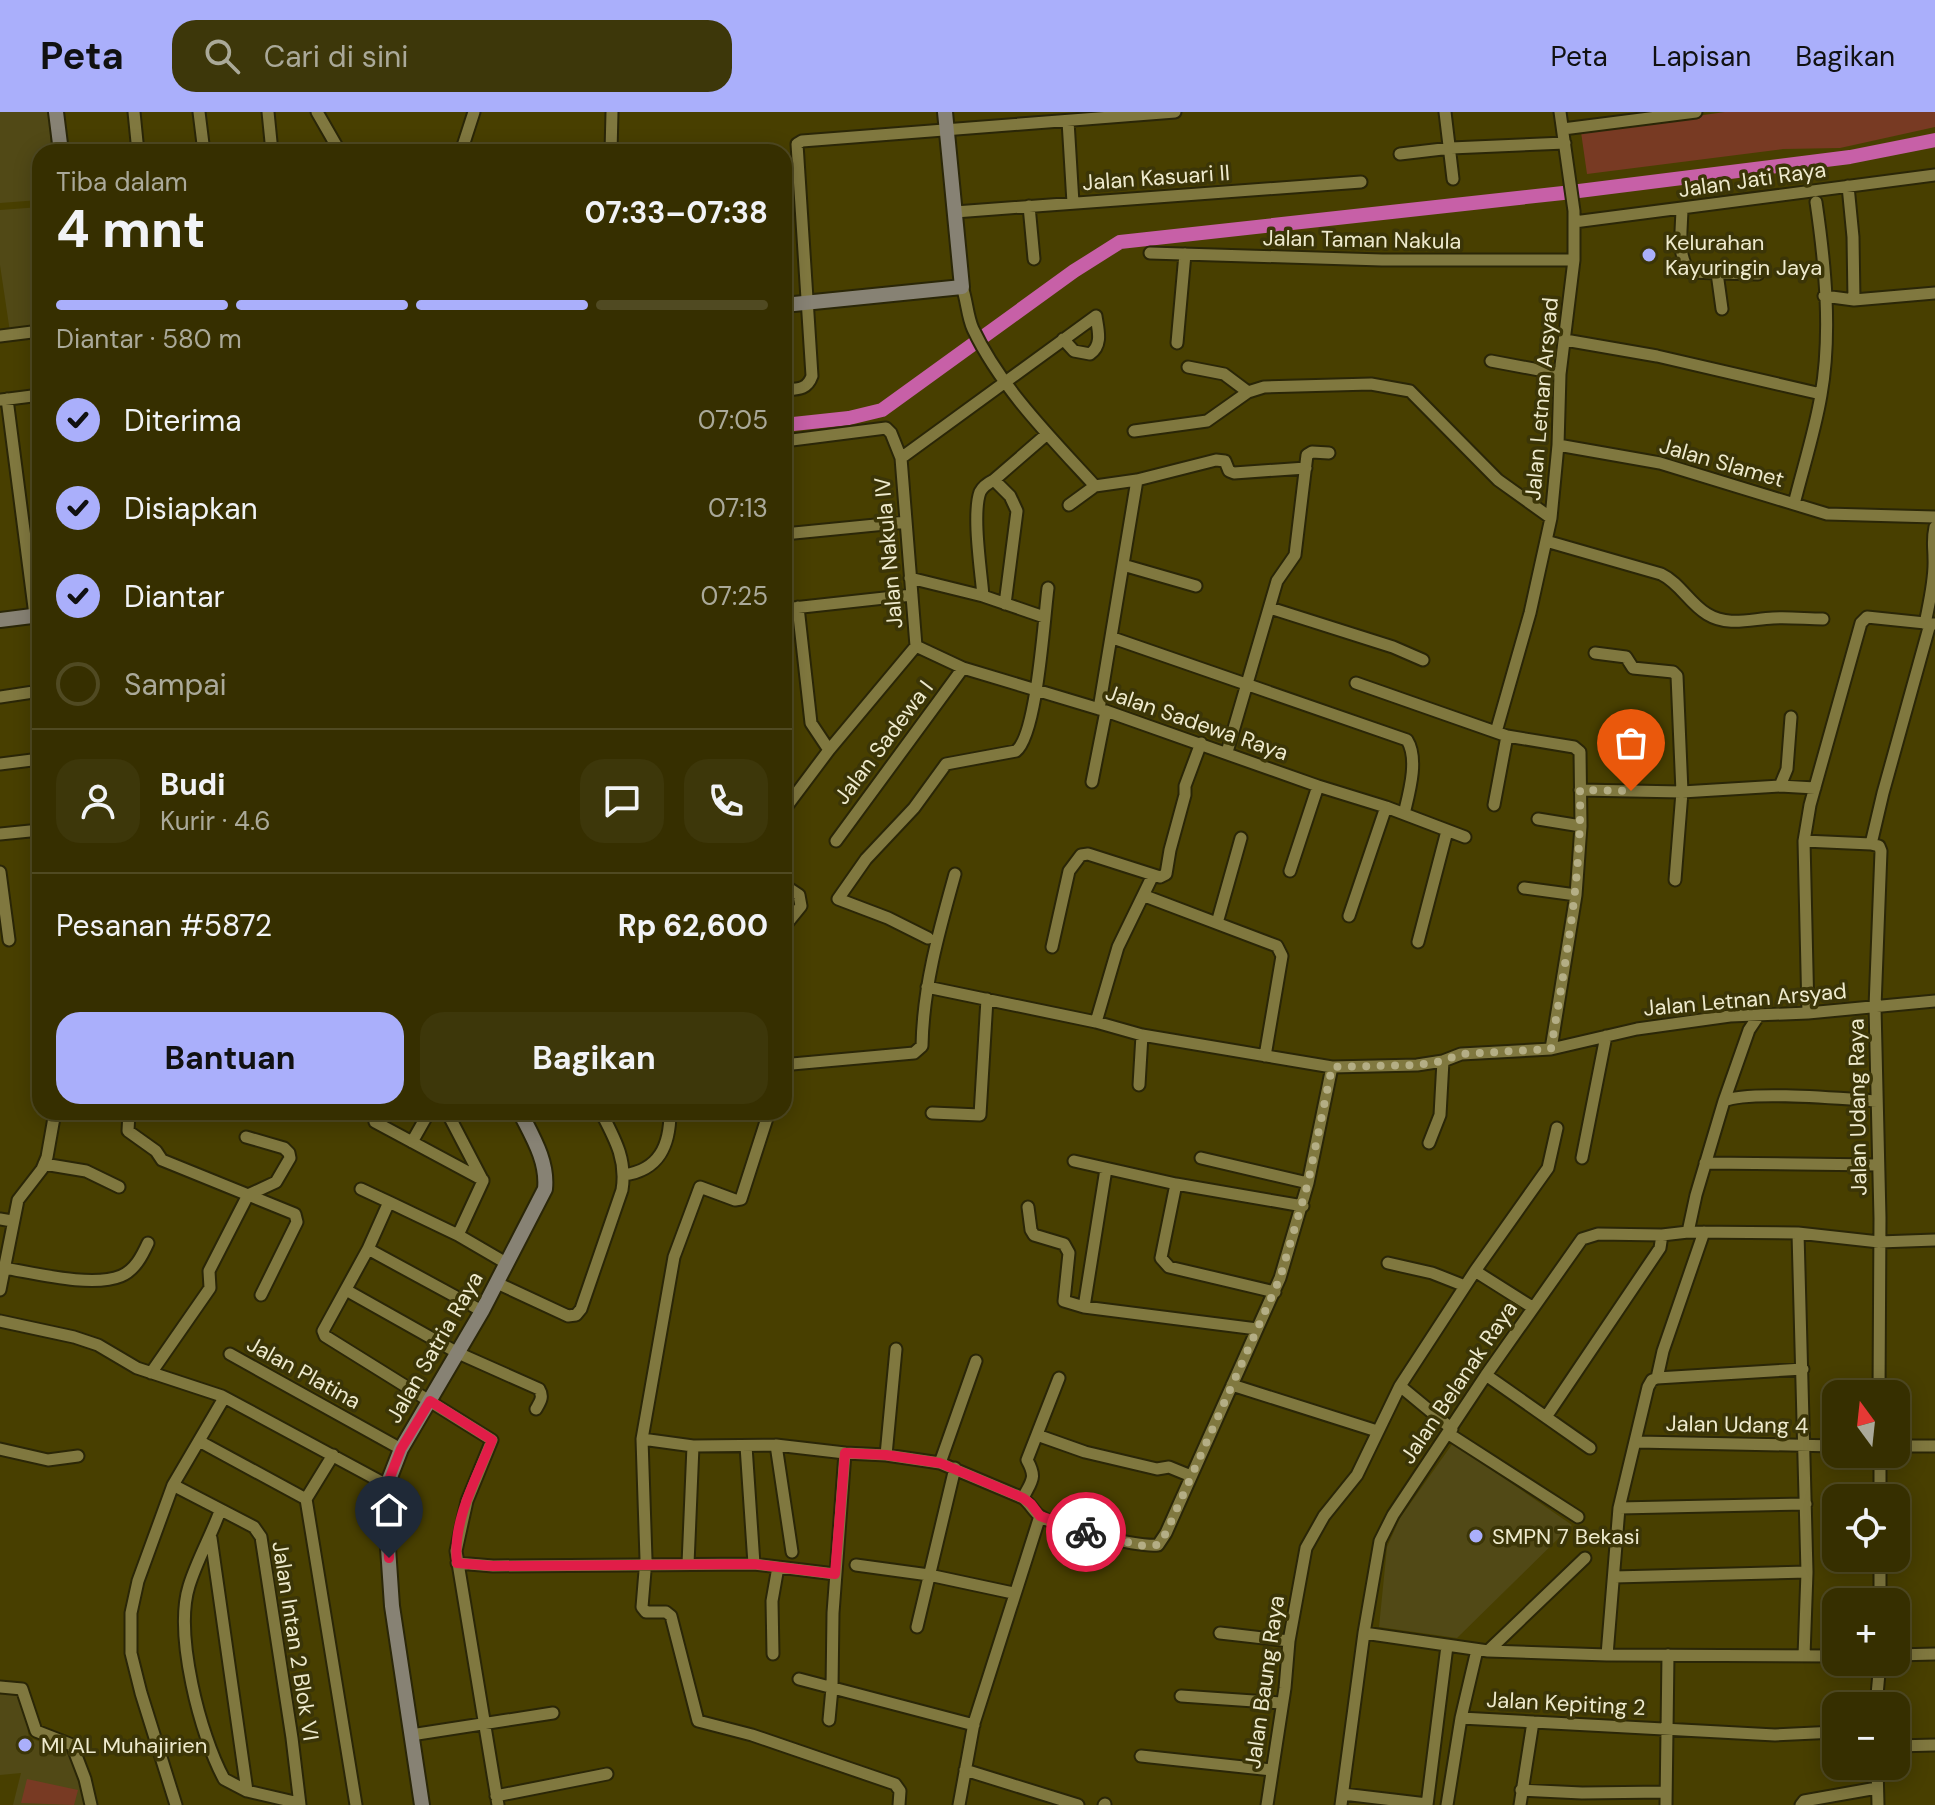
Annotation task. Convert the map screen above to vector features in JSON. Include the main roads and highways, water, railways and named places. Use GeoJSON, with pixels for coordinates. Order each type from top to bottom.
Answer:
{"type":"FeatureCollection","features":[{"type":"Feature","properties":{"kind":"waterway"},"geometry":{"type":"LineString","coordinates":[[792,424],[849,418],[882,410],[1074,271],[1120,242],[1563,193],[1850,157],[1935,140]]}},
{"type":"Feature","properties":{"kind":"place","name":"Kelurahan Kayuringin Jaya"},"geometry":{"type":"Point","coordinates":[1649,255]}},
{"type":"Feature","properties":{"kind":"place","name":"SMPN 7 Bekasi"},"geometry":{"type":"Point","coordinates":[1476,1536]}},
{"type":"Feature","properties":{"kind":"place","name":"MI AL Muhajirien"},"geometry":{"type":"Point","coordinates":[25,1745]}}]}
